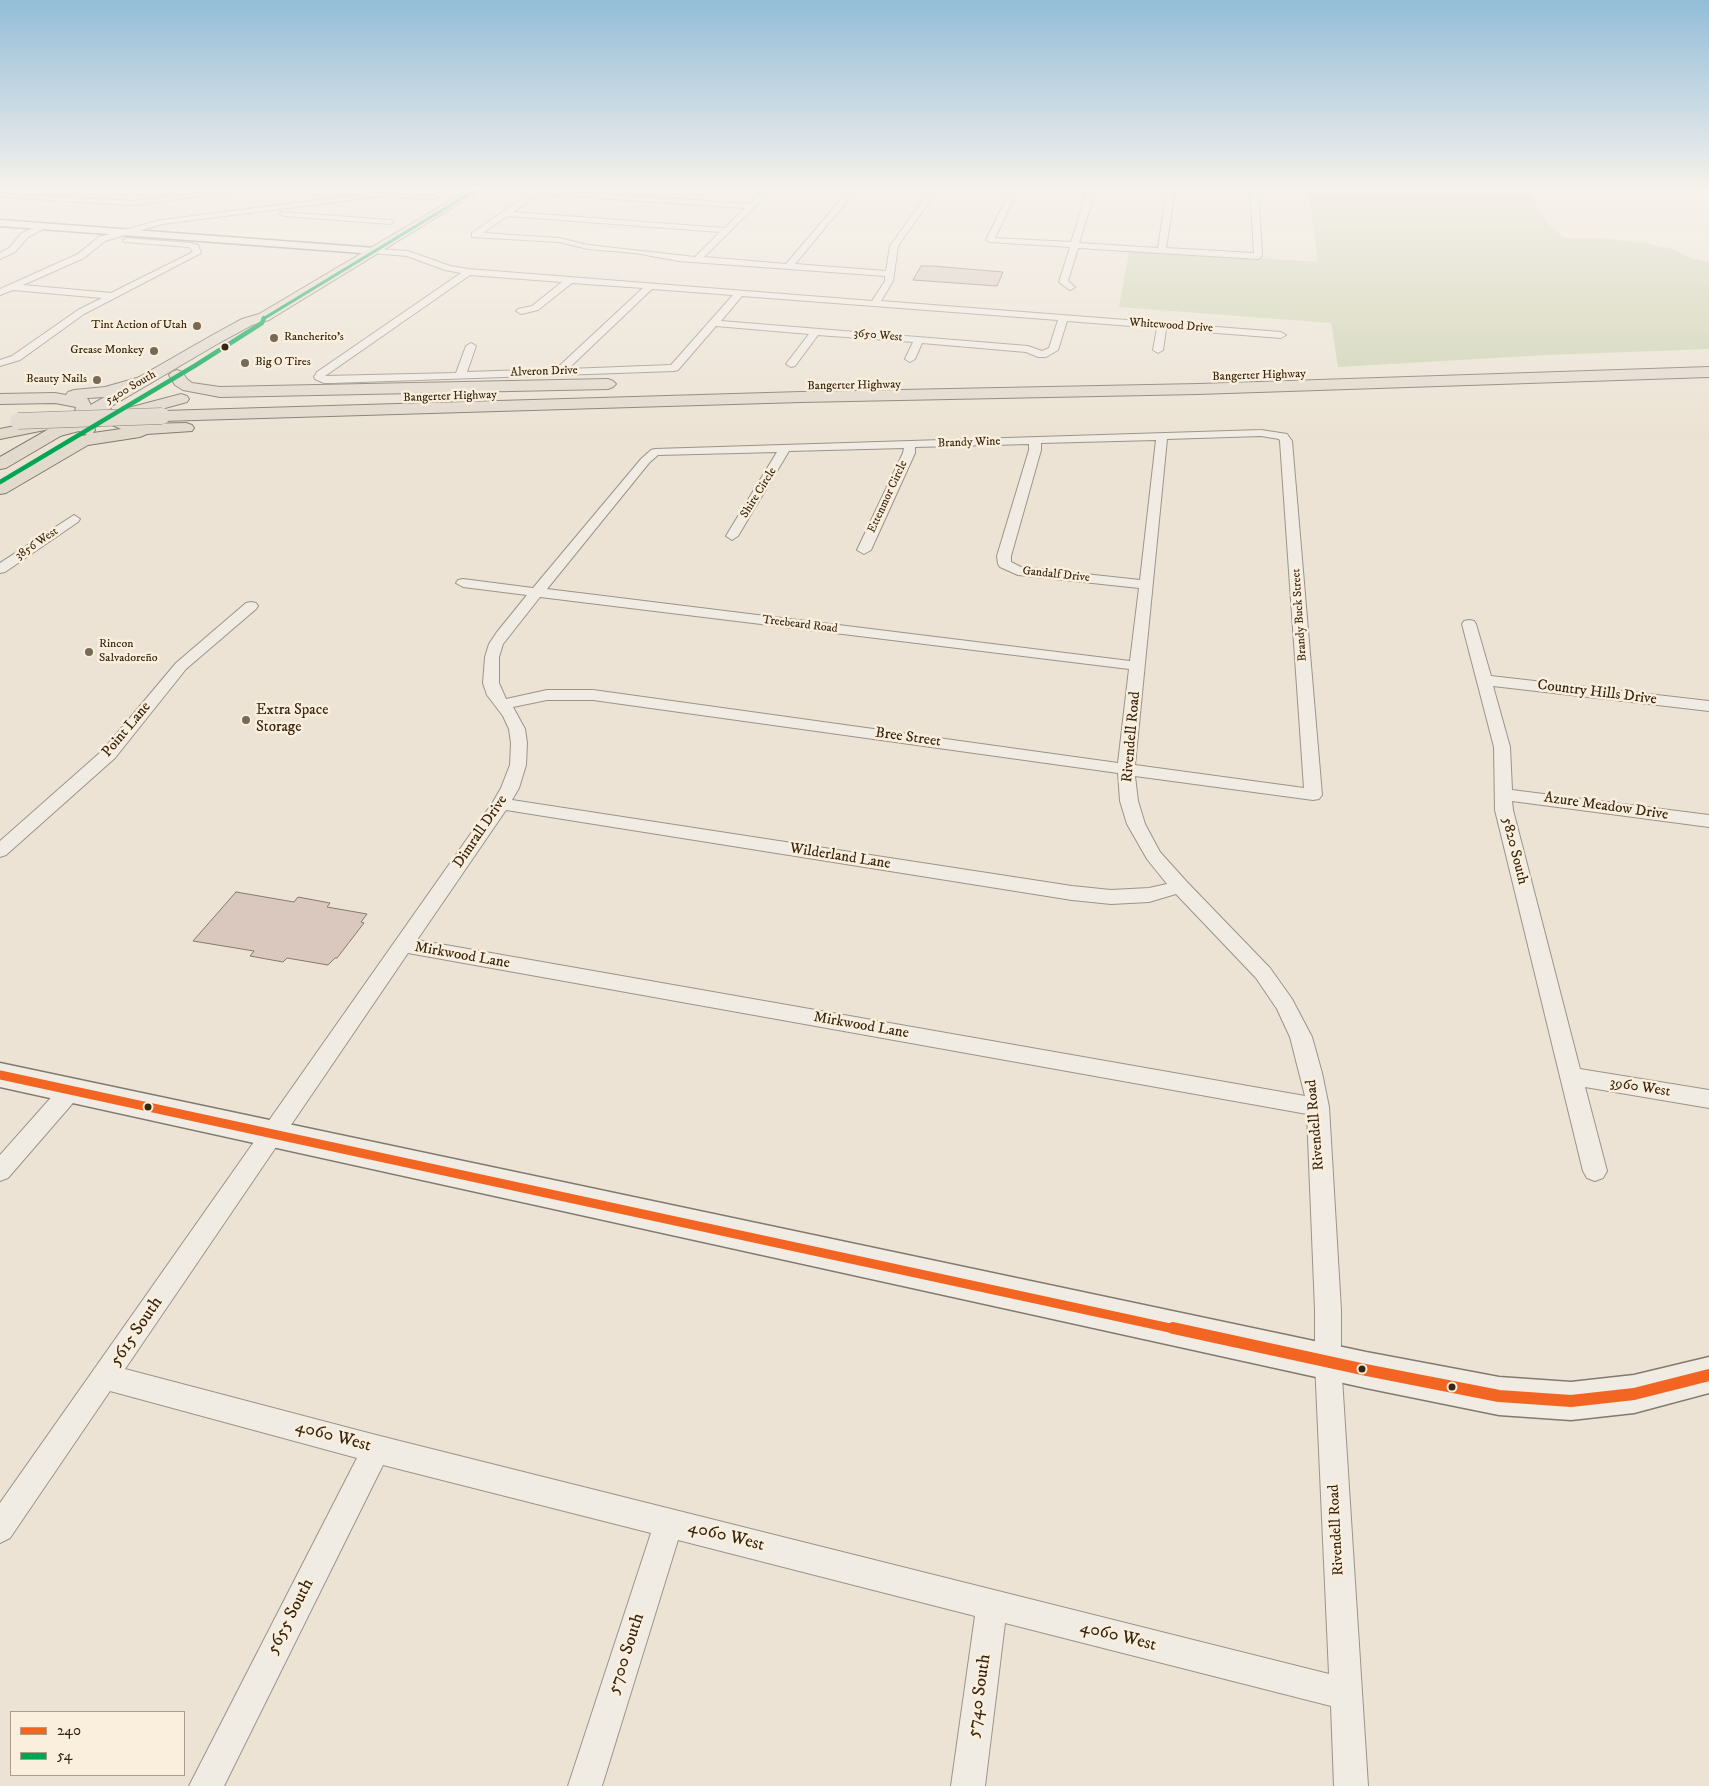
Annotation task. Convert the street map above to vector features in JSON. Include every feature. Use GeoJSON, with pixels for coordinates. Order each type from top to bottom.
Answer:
{"type":"FeatureCollection","features":[{"type":"Feature","properties":{"kind":"main road","name":"5400 South"},"geometry":{"type":"LineString","coordinates":[[0,482],[104,412],[144,381],[247,322],[264,317],[339,272]]}},
{"type":"Feature","properties":{"kind":"main road","name":"5400 South"},"geometry":{"type":"LineString","coordinates":[[104,412],[125,407],[178,376],[262,323],[264,317]]}},
{"type":"Feature","properties":{"kind":"main road","name":"Bangerter Highway"},"geometry":{"type":"LineString","coordinates":[[1194,384],[1709,361]]}},
{"type":"Feature","properties":{"kind":"main road","name":"Bangerter Highway"},"geometry":{"type":"LineString","coordinates":[[0,411],[800,387],[1194,384],[1709,372]]}},
{"type":"Feature","properties":{"kind":"main road"},"geometry":{"type":"LineString","coordinates":[[178,376],[182,384],[194,389],[230,392],[678,382]]}},
{"type":"Feature","properties":{"kind":"main road"},"geometry":{"type":"LineString","coordinates":[[964,379],[1194,384]]}},
{"type":"Feature","properties":{"kind":"main road"},"geometry":{"type":"LineString","coordinates":[[0,400],[55,398],[106,392],[144,381]]}},
{"type":"Feature","properties":{"kind":"main road"},"geometry":{"type":"LineString","coordinates":[[0,421],[164,423],[1194,384]]}},
{"type":"Feature","properties":{"kind":"main road"},"geometry":{"type":"LineString","coordinates":[[104,412],[230,392]]}},
{"type":"Feature","properties":{"kind":"main road"},"geometry":{"type":"LineString","coordinates":[[55,398],[82,402],[84,405],[85,423]]}},
{"type":"Feature","properties":{"kind":"main road"},"geometry":{"type":"LineString","coordinates":[[104,412],[120,424],[136,428],[164,423]]}},
{"type":"Feature","properties":{"kind":"main road"},"geometry":{"type":"LineString","coordinates":[[0,464],[56,432],[85,423]]}},
{"type":"Feature","properties":{"kind":"main road"},"geometry":{"type":"LineString","coordinates":[[0,436],[85,423]]}},
{"type":"Feature","properties":{"kind":"main road"},"geometry":{"type":"LineString","coordinates":[[0,489],[82,441],[164,423]]}},
{"type":"Feature","properties":{"kind":"main road"},"geometry":{"type":"LineString","coordinates":[[0,436],[24,439],[29,443],[26,449]]}},
{"type":"Feature","properties":{"kind":"street"},"geometry":{"type":"LineString","coordinates":[[0,292],[45,272]]}},
{"type":"Feature","properties":{"kind":"street"},"geometry":{"type":"LineString","coordinates":[[0,364],[16,358],[73,318],[160,272]]}},
{"type":"Feature","properties":{"kind":"street"},"geometry":{"type":"LineString","coordinates":[[321,374],[468,272]]}},
{"type":"Feature","properties":{"kind":"street","name":"Whitewood Drive"},"geometry":{"type":"LineString","coordinates":[[472,272],[1282,335]]}},
{"type":"Feature","properties":{"kind":"street"},"geometry":{"type":"LineString","coordinates":[[869,272],[890,274],[889,281],[875,303]]}},
{"type":"Feature","properties":{"kind":"street"},"geometry":{"type":"LineString","coordinates":[[1066,272],[1063,282],[1071,287]]}},
{"type":"Feature","properties":{"kind":"street"},"geometry":{"type":"LineString","coordinates":[[521,311],[534,308],[570,280]]}},
{"type":"Feature","properties":{"kind":"street"},"geometry":{"type":"LineString","coordinates":[[559,372],[650,286]]}},
{"type":"Feature","properties":{"kind":"street"},"geometry":{"type":"LineString","coordinates":[[12,287],[115,296]]}},
{"type":"Feature","properties":{"kind":"street","name":"Alveron Drive"},"geometry":{"type":"LineString","coordinates":[[321,374],[319,377],[324,380],[674,368],[740,293]]}},
{"type":"Feature","properties":{"kind":"street","name":"3650 West"},"geometry":{"type":"LineString","coordinates":[[713,323],[1028,349],[1042,355],[1054,350],[1063,318]]}},
{"type":"Feature","properties":{"kind":"street"},"geometry":{"type":"LineString","coordinates":[[1158,350],[1162,326]]}},
{"type":"Feature","properties":{"kind":"street"},"geometry":{"type":"LineString","coordinates":[[791,364],[816,331]]}},
{"type":"Feature","properties":{"kind":"street"},"geometry":{"type":"LineString","coordinates":[[910,359],[919,340]]}},
{"type":"Feature","properties":{"kind":"street"},"geometry":{"type":"LineString","coordinates":[[461,374],[471,346]]}},
{"type":"Feature","properties":{"kind":"street","name":"Brandy Wine"},"geometry":{"type":"LineString","coordinates":[[655,452],[1260,433],[1283,436]]}},
{"type":"Feature","properties":{"kind":"street","name":"Brandy Buck Street"},"geometry":{"type":"LineString","coordinates":[[1283,436],[1288,447],[1313,794]]}},
{"type":"Feature","properties":{"kind":"street","name":"Rivendell Road"},"geometry":{"type":"LineString","coordinates":[[1162,437],[1126,768],[1129,800],[1136,824],[1153,855],[1180,887],[1264,973],[1285,1005],[1301,1037],[1312,1072],[1318,1107],[1328,1300],[1328,1362],[1351,1786]]}},
{"type":"Feature","properties":{"kind":"street","name":"Gandalf Drive"},"geometry":{"type":"LineString","coordinates":[[1035,441],[1035,450],[1004,556],[1005,564],[1018,571],[1147,585]]}},
{"type":"Feature","properties":{"kind":"street","name":"Ettenmor Circle"},"geometry":{"type":"LineString","coordinates":[[864,550],[909,453],[910,444]]}},
{"type":"Feature","properties":{"kind":"street","name":"Shire Circle"},"geometry":{"type":"LineString","coordinates":[[732,536],[782,456],[784,448]]}},
{"type":"Feature","properties":{"kind":"street","name":"Dimrall Drive"},"geometry":{"type":"LineString","coordinates":[[272,1134],[501,804],[510,788],[518,765],[519,743],[517,729],[511,715],[495,695],[491,683],[492,657],[504,632],[645,461],[655,452]]}},
{"type":"Feature","properties":{"kind":"street","name":"3856 West"},"geometry":{"type":"LineString","coordinates":[[0,569],[74,519]]}},
{"type":"Feature","properties":{"kind":"street","name":"Treebeard Road"},"geometry":{"type":"LineString","coordinates":[[463,583],[1138,666]]}},
{"type":"Feature","properties":{"kind":"street","name":"Point Lane"},"geometry":{"type":"LineString","coordinates":[[0,851],[109,754],[181,666],[251,606]]}},
{"type":"Feature","properties":{"kind":"street","name":"5820 South"},"geometry":{"type":"LineString","coordinates":[[1469,624],[1502,747],[1504,810],[1595,1171]]}},
{"type":"Feature","properties":{"kind":"street","name":"Country Hills Drive"},"geometry":{"type":"LineString","coordinates":[[1484,680],[1709,706]]}},
{"type":"Feature","properties":{"kind":"street","name":"Bree Street"},"geometry":{"type":"LineString","coordinates":[[503,704],[547,694],[594,695],[1313,794]]}},
{"type":"Feature","properties":{"kind":"street","name":"Azure Meadow Drive"},"geometry":{"type":"LineString","coordinates":[[1502,794],[1709,821]]}},
{"type":"Feature","properties":{"kind":"street","name":"Wilderland Lane"},"geometry":{"type":"LineString","coordinates":[[501,804],[1080,894],[1112,897],[1149,895],[1180,887]]}},
{"type":"Feature","properties":{"kind":"street","name":"Mirkwood Lane"},"geometry":{"type":"LineString","coordinates":[[403,945],[1318,1107]]}},
{"type":"Feature","properties":{"kind":"street"},"geometry":{"type":"LineString","coordinates":[[0,1075],[1328,1362],[1499,1396],[1571,1402],[1634,1394],[1709,1374]]}},
{"type":"Feature","properties":{"kind":"street","name":"3960 West"},"geometry":{"type":"LineString","coordinates":[[1571,1076],[1709,1099]]}},
{"type":"Feature","properties":{"kind":"street"},"geometry":{"type":"LineString","coordinates":[[0,1172],[71,1090]]}},
{"type":"Feature","properties":{"kind":"street","name":"5615 South"},"geometry":{"type":"LineString","coordinates":[[0,1528],[272,1134]]}},
{"type":"Feature","properties":{"kind":"street","name":"4060 West"},"geometry":{"type":"LineString","coordinates":[[106,1377],[376,1449],[1346,1694]]}},
{"type":"Feature","properties":{"kind":"street","name":"5655 South"},"geometry":{"type":"LineString","coordinates":[[206,1786],[376,1449]]}},
{"type":"Feature","properties":{"kind":"street","name":"5700 South"},"geometry":{"type":"LineString","coordinates":[[585,1786],[669,1522]]}},
{"type":"Feature","properties":{"kind":"street","name":"5740 South"},"geometry":{"type":"LineString","coordinates":[[968,1786],[992,1606]]}},
{"type":"Feature","properties":{"kind":"green space"},"geometry":{"type":"Polygon","coordinates":[[[1125,272],[1709,272],[1709,349],[1547,355],[1338,367],[1331,323],[1119,307],[1125,272]]]}},
{"type":"Feature","properties":{"kind":"building"},"geometry":{"type":"Polygon","coordinates":[[[917,272],[1003,272],[997,286],[913,280],[917,272]]]}},
{"type":"Feature","properties":{"kind":"building"},"geometry":{"type":"Polygon","coordinates":[[[236,892],[294,902],[298,897],[330,903],[327,907],[367,914],[361,922],[364,923],[337,958],[328,965],[287,958],[283,962],[250,956],[254,951],[193,941],[236,892]]]}},
{"type":"Feature","properties":{"kind":"transit line","name":"54"},"geometry":{"type":"LineString","coordinates":[[0,482],[196,365],[262,323],[264,317],[338,272]]}},
{"type":"Feature","properties":{"kind":"transit line","name":"240"},"geometry":{"type":"LineString","coordinates":[[0,1075],[1366,1370],[1499,1396],[1571,1401],[1634,1394],[1709,1375]]}},
{"type":"Feature","properties":{"kind":"place","name":"Tint Action of Utah"},"geometry":{"type":"Point","coordinates":[197,326]}},
{"type":"Feature","properties":{"kind":"place","name":"Rancherito's"},"geometry":{"type":"Point","coordinates":[274,338]}},
{"type":"Feature","properties":{"kind":"place","name":"Grease Monkey"},"geometry":{"type":"Point","coordinates":[154,351]}},
{"type":"Feature","properties":{"kind":"place","name":"Big O Tires"},"geometry":{"type":"Point","coordinates":[245,363]}},
{"type":"Feature","properties":{"kind":"place","name":"Beauty Nails"},"geometry":{"type":"Point","coordinates":[97,380]}},
{"type":"Feature","properties":{"kind":"place","name":"Rincon Salvadoreño"},"geometry":{"type":"Point","coordinates":[89,652]}},
{"type":"Feature","properties":{"kind":"place","name":"Extra Space Storage"},"geometry":{"type":"Point","coordinates":[246,720]}}]}
